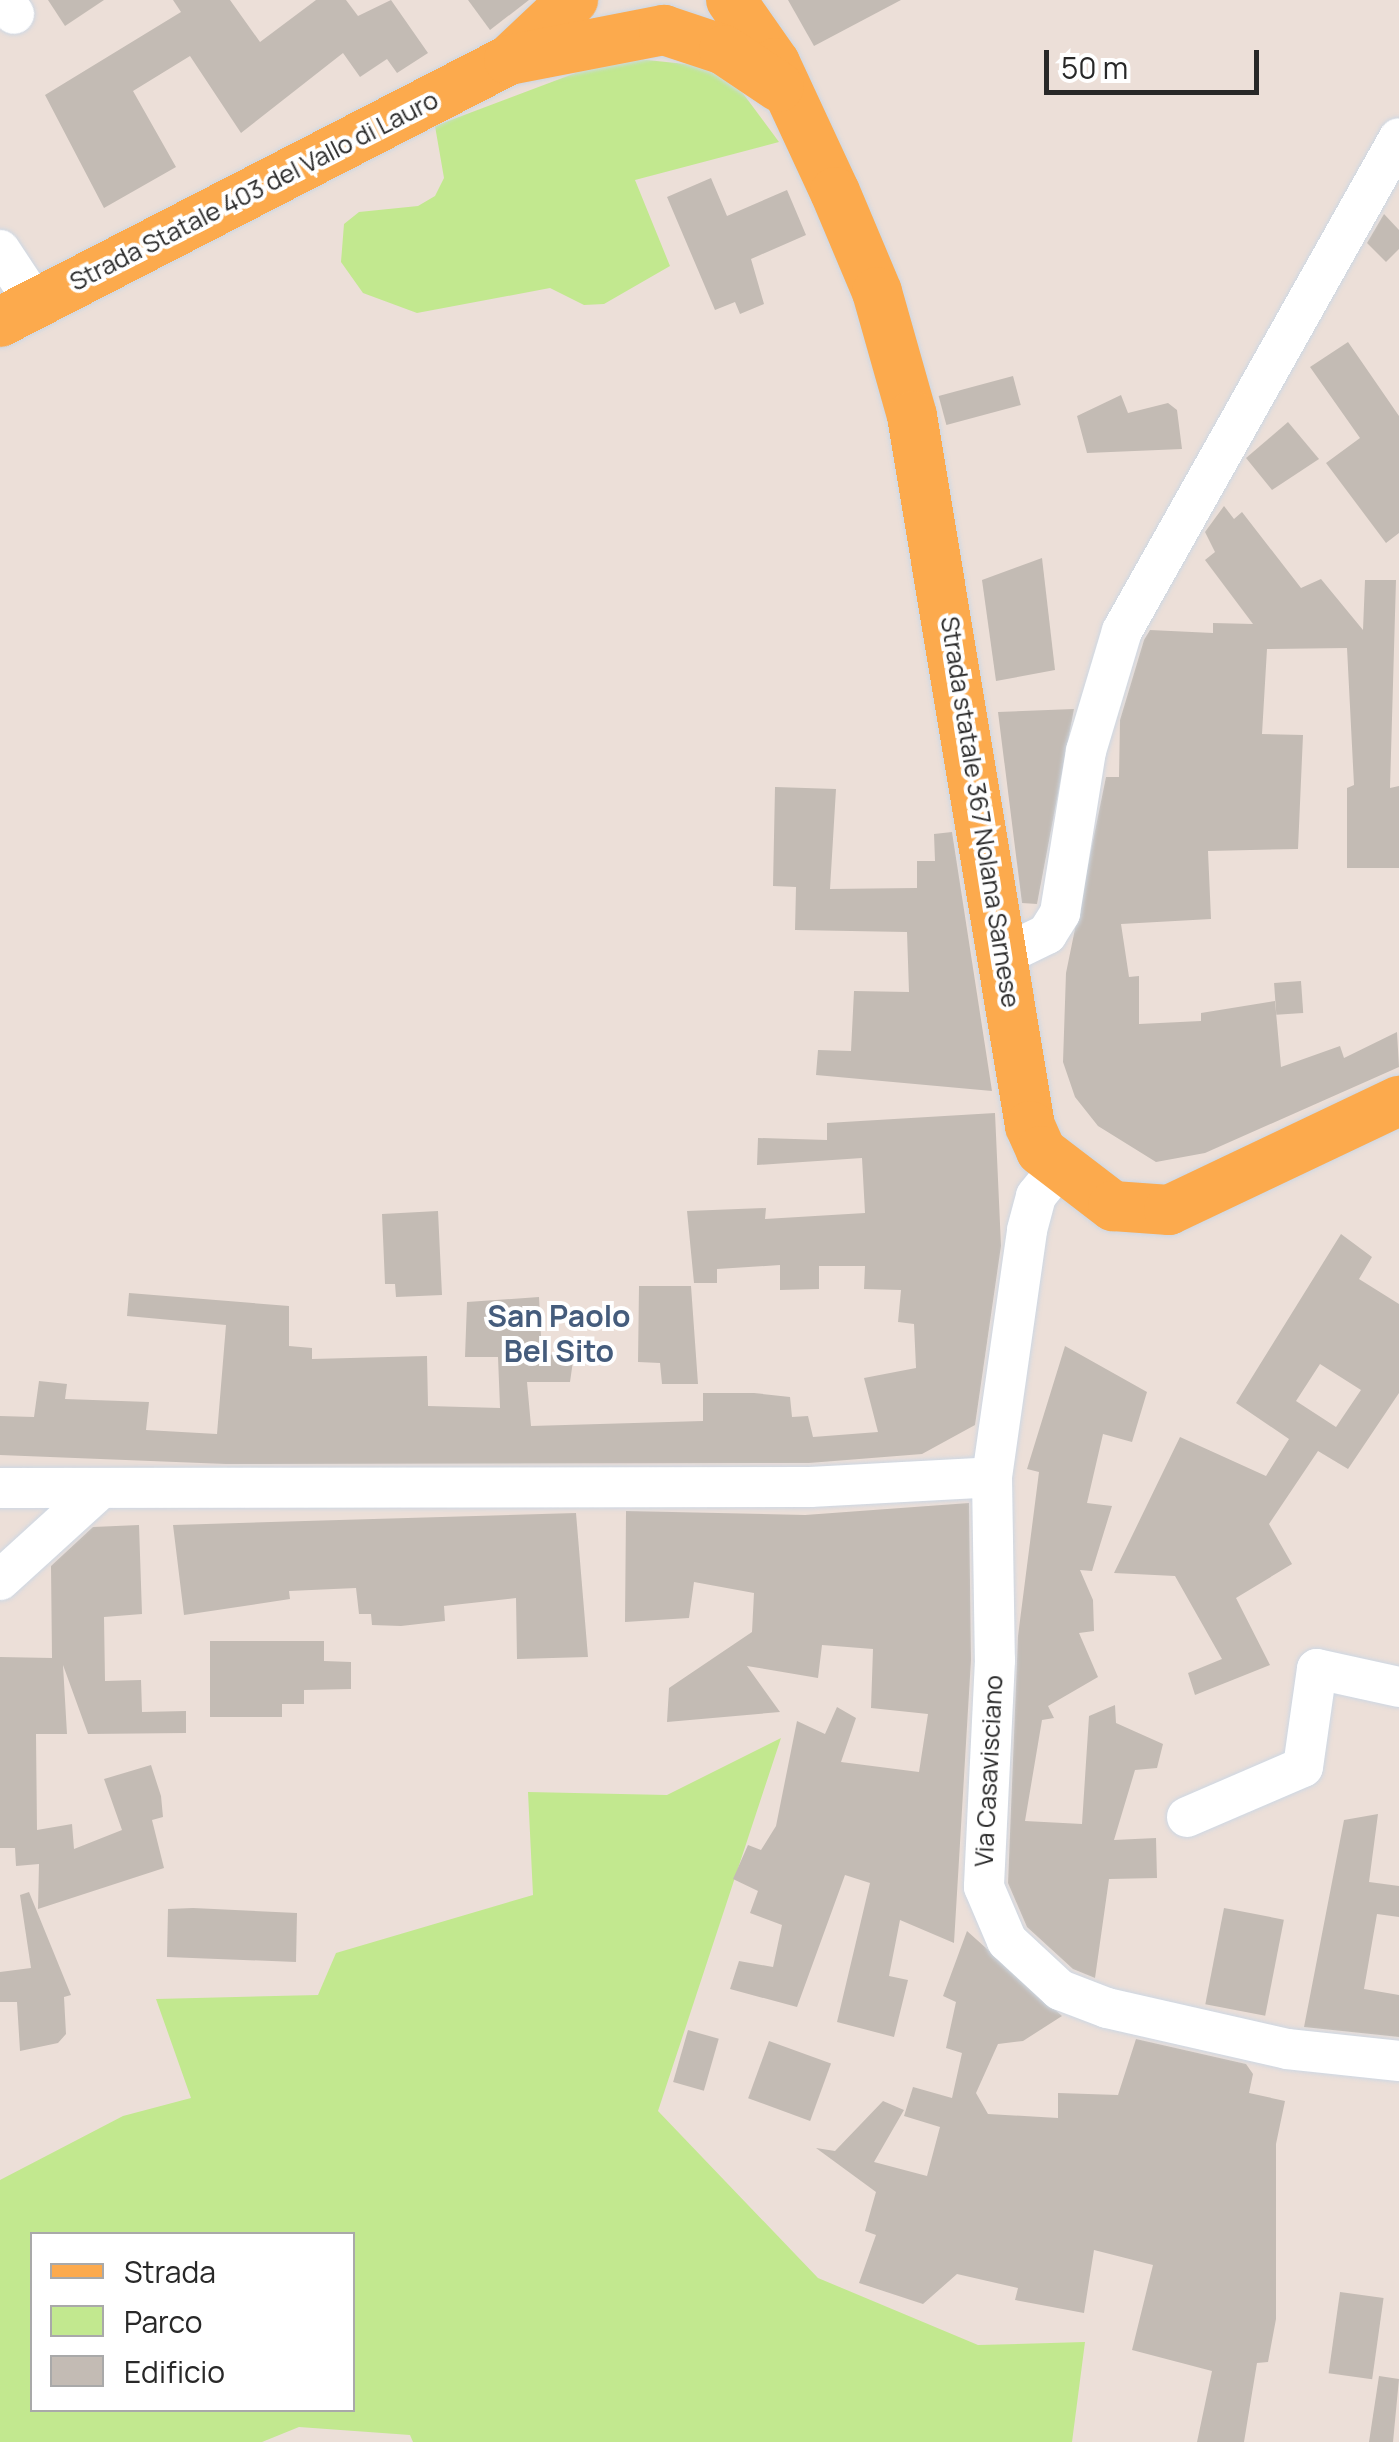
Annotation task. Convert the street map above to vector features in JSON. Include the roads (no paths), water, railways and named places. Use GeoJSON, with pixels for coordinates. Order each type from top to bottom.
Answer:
{"type":"FeatureCollection","features":[{"type":"Feature","properties":{"kind":"main road","name":"Strada Statale 403 del Vallo di Lauro"},"geometry":{"type":"LineString","coordinates":[[509,60],[572,0]]}},
{"type":"Feature","properties":{"kind":"main road"},"geometry":{"type":"LineString","coordinates":[[622,0],[636,19],[664,30],[694,24],[716,0]]}},
{"type":"Feature","properties":{"kind":"main road","name":"Strada statale 367 Nolana Sarnese"},"geometry":{"type":"LineString","coordinates":[[731,0],[789,94],[877,292],[912,416],[1030,1126],[1058,1169],[1113,1206],[1169,1210],[1399,1101]]}},
{"type":"Feature","properties":{"kind":"main road","name":"Strada Statale 403 del Vallo di Lauro"},"geometry":{"type":"LineString","coordinates":[[18,312],[509,60],[664,30],[724,50],[789,94]]}},
{"type":"Feature","properties":{"kind":"street"},"geometry":{"type":"LineString","coordinates":[[1004,955],[1037,942],[1060,912],[1086,751],[1122,630],[1399,138]]}},
{"type":"Feature","properties":{"kind":"street"},"geometry":{"type":"LineString","coordinates":[[0,250],[18,312]]}},
{"type":"Feature","properties":{"kind":"street","name":"Via Casavisciano"},"geometry":{"type":"LineString","coordinates":[[1058,1169],[1036,1196],[1026,1230],[992,1477],[995,1660],[984,1888],[1006,1941],[1060,1990],[1106,2008],[1287,2049],[1399,2061]]}},
{"type":"Feature","properties":{"kind":"street"},"geometry":{"type":"LineString","coordinates":[[0,1488],[810,1488],[992,1477]]}},
{"type":"Feature","properties":{"kind":"street"},"geometry":{"type":"LineString","coordinates":[[0,1580],[100,1489]]}},
{"type":"Feature","properties":{"kind":"street"},"geometry":{"type":"LineString","coordinates":[[1187,1816],[1303,1767],[1317,1669],[1399,1687]]}},
{"type":"Feature","properties":{"kind":"district","name":"San Paolo Bel Sito"},"geometry":{"type":"Point","coordinates":[559,1333]}}]}
